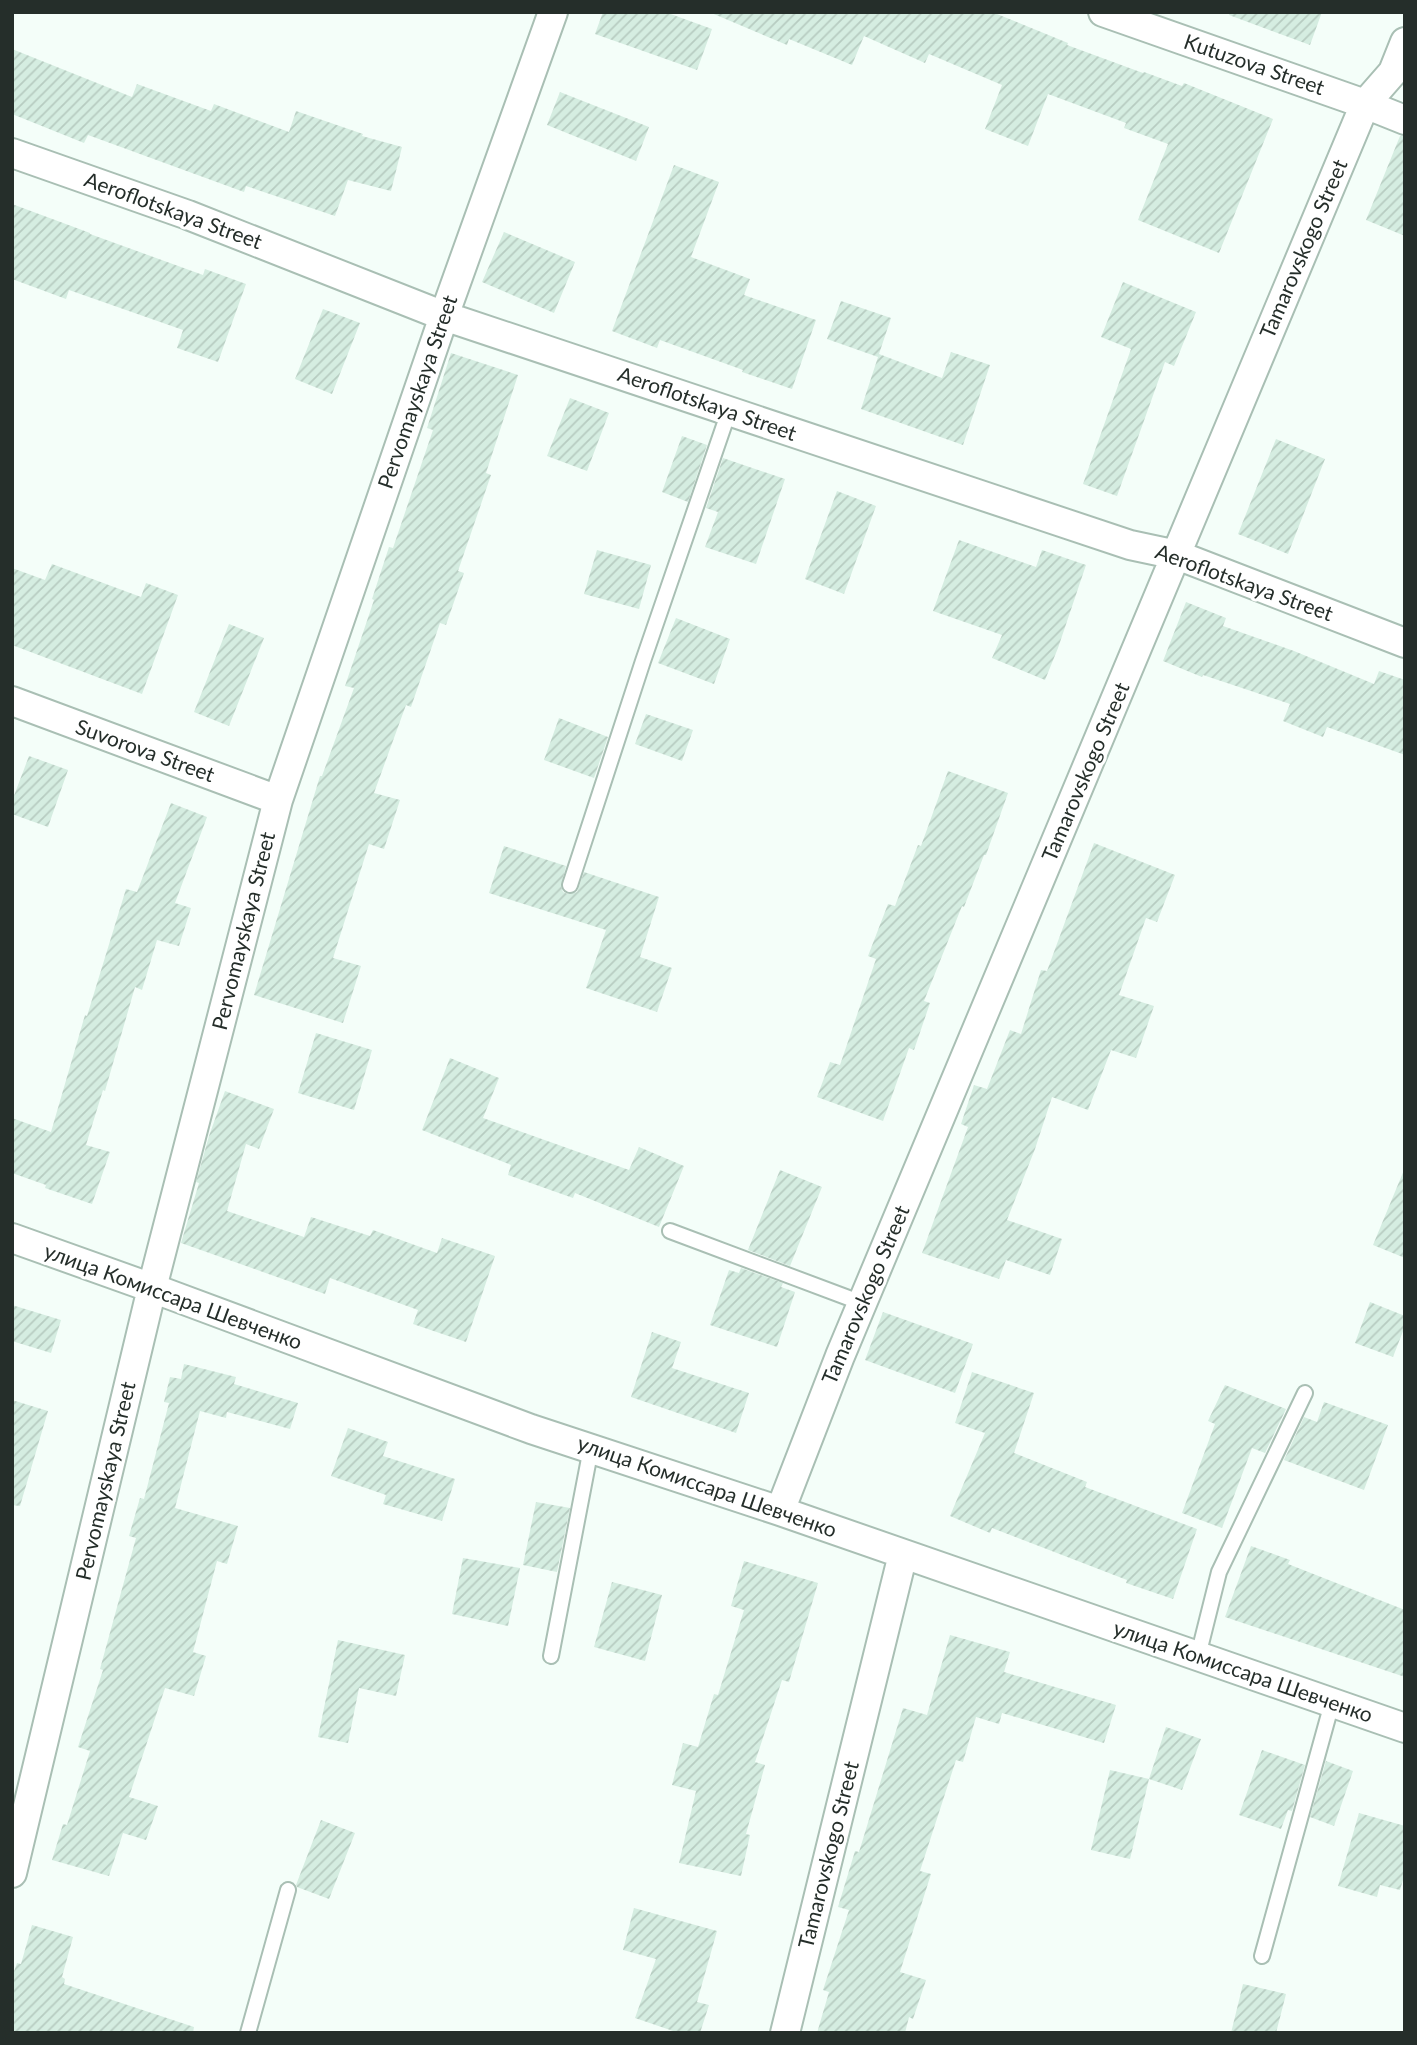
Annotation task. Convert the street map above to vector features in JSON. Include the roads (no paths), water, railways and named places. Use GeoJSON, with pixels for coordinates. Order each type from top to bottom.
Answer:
{"type":"FeatureCollection","features":[{"type":"Feature","properties":{"kind":"street","name":"Pervomayskaya Street"},"geometry":{"type":"LineString","coordinates":[[12,1873],[152,1288],[278,800],[444,316],[553,12]]}},
{"type":"Feature","properties":{"kind":"street","name":"Kutuzova Street"},"geometry":{"type":"LineString","coordinates":[[1103,12],[1405,120]]}},
{"type":"Feature","properties":{"kind":"street","name":"Tamarovskogo Street"},"geometry":{"type":"LineString","coordinates":[[780,1511],[839,1356],[1365,104],[1393,72],[1405,42]]}},
{"type":"Feature","properties":{"kind":"street","name":"Aeroflotskaya Street"},"geometry":{"type":"LineString","coordinates":[[12,153],[188,215],[444,316],[1130,545],[1177,555],[1405,643]]}},
{"type":"Feature","properties":{"kind":"street","name":"Suvorova Street"},"geometry":{"type":"LineString","coordinates":[[12,701],[278,800]]}},
{"type":"Feature","properties":{"kind":"street","name":"улица Комиссара Шевченко"},"geometry":{"type":"LineString","coordinates":[[12,1238],[531,1429],[780,1511],[1405,1728]]}},
{"type":"Feature","properties":{"kind":"street","name":"Tamarovskogo Street"},"geometry":{"type":"LineString","coordinates":[[785,2033],[903,1554]]}},
{"type":"Feature","properties":{"kind":"lane"},"geometry":{"type":"LineString","coordinates":[[570,885],[647,648],[729,411]]}},
{"type":"Feature","properties":{"kind":"lane"},"geometry":{"type":"LineString","coordinates":[[670,1231],[862,1303]]}},
{"type":"Feature","properties":{"kind":"lane"},"geometry":{"type":"LineString","coordinates":[[1198,1657],[1219,1572],[1305,1393]]}},
{"type":"Feature","properties":{"kind":"lane"},"geometry":{"type":"LineString","coordinates":[[551,1656],[590,1448]]}},
{"type":"Feature","properties":{"kind":"lane"},"geometry":{"type":"LineString","coordinates":[[1262,1956],[1332,1703]]}},
{"type":"Feature","properties":{"kind":"lane"},"geometry":{"type":"LineString","coordinates":[[248,2033],[288,1891]]}}]}
